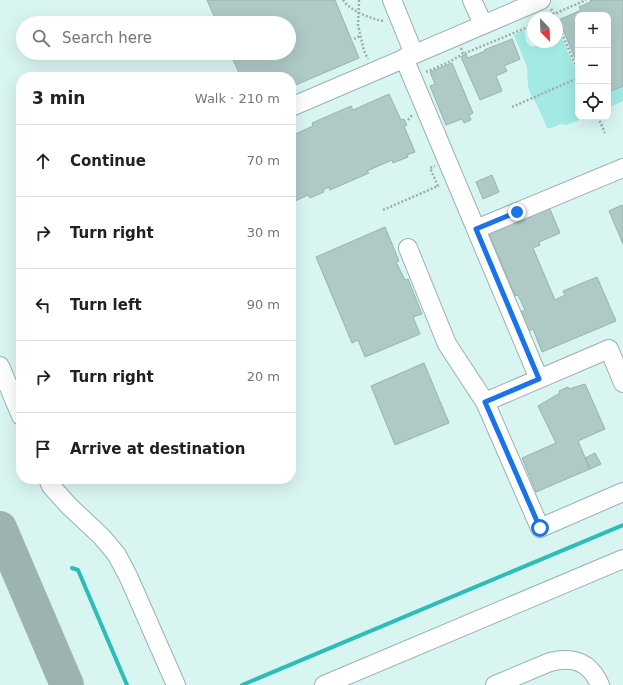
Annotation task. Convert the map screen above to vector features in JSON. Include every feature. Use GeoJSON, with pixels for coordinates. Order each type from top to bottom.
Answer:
{"type":"FeatureCollection","features":[{"type":"Feature","properties":{"kind":"lane"},"geometry":{"type":"LineString","coordinates":[[392,0],[400,19],[409,56],[412,78],[539,379]]}},
{"type":"Feature","properties":{"kind":"lane"},"geometry":{"type":"LineString","coordinates":[[472,0],[483,24]]}},
{"type":"Feature","properties":{"kind":"lane"},"geometry":{"type":"LineString","coordinates":[[296,105],[483,24],[546,4]]}},
{"type":"Feature","properties":{"kind":"lane"},"geometry":{"type":"LineString","coordinates":[[476,229],[623,168]]}},
{"type":"Feature","properties":{"kind":"lane"},"geometry":{"type":"LineString","coordinates":[[408,248],[446,344],[485,402],[540,528],[623,492]]}},
{"type":"Feature","properties":{"kind":"lane"},"geometry":{"type":"LineString","coordinates":[[485,402],[609,350],[623,383]]}},
{"type":"Feature","properties":{"kind":"lane"},"geometry":{"type":"LineString","coordinates":[[0,366],[16,404]]}},
{"type":"Feature","properties":{"kind":"lane"},"geometry":{"type":"LineString","coordinates":[[50,484],[60,496],[102,537],[117,555],[129,578],[176,685]]}},
{"type":"Feature","properties":{"kind":"lane"},"geometry":{"type":"LineString","coordinates":[[324,685],[623,559]]}},
{"type":"Feature","properties":{"kind":"lane"},"geometry":{"type":"LineString","coordinates":[[495,685],[550,662],[568,659],[576,661],[591,669],[597,677],[600,685]]}},
{"type":"Feature","properties":{"kind":"path"},"geometry":{"type":"LineString","coordinates":[[343,0],[358,12],[372,18],[384,21],[394,21],[400,19]]}},
{"type":"Feature","properties":{"kind":"path"},"geometry":{"type":"LineString","coordinates":[[359,0],[358,25],[360,36],[364,51],[373,72]]}},
{"type":"Feature","properties":{"kind":"path"},"geometry":{"type":"LineString","coordinates":[[562,12],[586,0]]}},
{"type":"Feature","properties":{"kind":"path"},"geometry":{"type":"LineString","coordinates":[[412,78],[447,63],[463,54],[527,27]]}},
{"type":"Feature","properties":{"kind":"path"},"geometry":{"type":"LineString","coordinates":[[354,39],[360,36]]}},
{"type":"Feature","properties":{"kind":"path"},"geometry":{"type":"LineString","coordinates":[[457,36],[463,54]]}},
{"type":"Feature","properties":{"kind":"path"},"geometry":{"type":"LineString","coordinates":[[563,36],[575,64]]}},
{"type":"Feature","properties":{"kind":"path"},"geometry":{"type":"LineString","coordinates":[[512,107],[575,79]]}},
{"type":"Feature","properties":{"kind":"path"},"geometry":{"type":"LineString","coordinates":[[599,120],[605,133]]}},
{"type":"Feature","properties":{"kind":"path"},"geometry":{"type":"LineString","coordinates":[[383,210],[438,186],[430,168],[440,163]]}},
{"type":"Feature","properties":{"kind":"shaded area"},"geometry":{"type":"Polygon","coordinates":[[[524,30],[527,48],[563,48],[563,41],[575,68],[575,120],[579,120],[567,125],[560,124],[552,128],[547,128],[531,95],[528,86],[527,67],[514,35],[524,30]]]}},
{"type":"Feature","properties":{"kind":"shaded area"},"geometry":{"type":"Polygon","coordinates":[[[623,85],[623,101],[611,107],[611,91],[623,85]]]}},
{"type":"Feature","properties":{"kind":"building"},"geometry":{"type":"Polygon","coordinates":[[[207,0],[335,0],[359,58],[296,85],[296,72],[239,72],[233,60],[296,60],[296,16],[214,16],[207,0]]]}},
{"type":"Feature","properties":{"kind":"building"},"geometry":{"type":"Polygon","coordinates":[[[595,0],[623,0],[623,86],[611,91],[611,12],[577,12],[581,10],[579,7],[595,0]]]}},
{"type":"Feature","properties":{"kind":"building"},"geometry":{"type":"Polygon","coordinates":[[[575,13],[575,58],[563,29],[563,18],[575,13]]]}},
{"type":"Feature","properties":{"kind":"building"},"geometry":{"type":"Polygon","coordinates":[[[512,39],[520,59],[504,66],[507,71],[496,76],[502,91],[480,100],[461,57],[466,54],[468,58],[512,39]]]}},
{"type":"Feature","properties":{"kind":"building"},"geometry":{"type":"Polygon","coordinates":[[[452,63],[473,113],[469,115],[471,120],[464,123],[462,119],[446,125],[430,86],[435,84],[430,72],[452,63]]]}},
{"type":"Feature","properties":{"kind":"building"},"geometry":{"type":"Polygon","coordinates":[[[389,94],[401,120],[404,119],[407,125],[404,126],[415,152],[407,155],[408,157],[393,163],[392,160],[367,171],[369,173],[330,190],[329,187],[323,190],[324,192],[310,198],[308,195],[296,201],[296,134],[313,126],[312,123],[351,106],[353,110],[389,94]]]}},
{"type":"Feature","properties":{"kind":"building"},"geometry":{"type":"Polygon","coordinates":[[[492,175],[499,192],[483,199],[476,182],[492,175]]]}},
{"type":"Feature","properties":{"kind":"building"},"geometry":{"type":"Polygon","coordinates":[[[622,205],[623,207],[623,244],[609,211],[622,205]]]}},
{"type":"Feature","properties":{"kind":"building"},"geometry":{"type":"Polygon","coordinates":[[[549,207],[560,233],[539,242],[540,245],[533,248],[555,300],[565,295],[563,291],[597,277],[616,321],[542,352],[533,329],[527,332],[519,313],[525,310],[518,295],[515,296],[488,232],[549,207]]]}},
{"type":"Feature","properties":{"kind":"building"},"geometry":{"type":"Polygon","coordinates":[[[385,227],[399,261],[396,262],[405,280],[408,279],[422,314],[413,317],[420,334],[365,357],[358,340],[352,343],[316,257],[385,227]]]}},
{"type":"Feature","properties":{"kind":"building"},"geometry":{"type":"Polygon","coordinates":[[[424,363],[449,423],[395,445],[371,386],[424,363]]]}},
{"type":"Feature","properties":{"kind":"building"},"geometry":{"type":"Polygon","coordinates":[[[585,384],[605,429],[578,441],[590,469],[536,492],[522,458],[556,443],[538,406],[560,393],[559,391],[568,387],[569,389],[585,384]]]}},
{"type":"Feature","properties":{"kind":"building"},"geometry":{"type":"Polygon","coordinates":[[[595,453],[601,464],[590,469],[585,458],[595,453]]]}},
{"type":"Feature","properties":{"kind":"waterway"},"geometry":{"type":"LineString","coordinates":[[242,685],[623,525]]}},
{"type":"Feature","properties":{"kind":"waterway"},"geometry":{"type":"LineString","coordinates":[[72,568],[78,570],[127,685]]}},
{"type":"Feature","properties":{"kind":"taxiway"},"geometry":{"type":"LineString","coordinates":[[0,528],[67,685]]}},
{"type":"Feature","properties":{"kind":"route"},"geometry":{"type":"LineString","coordinates":[[517,212],[476,229],[539,379],[485,402],[540,528]]}}]}
